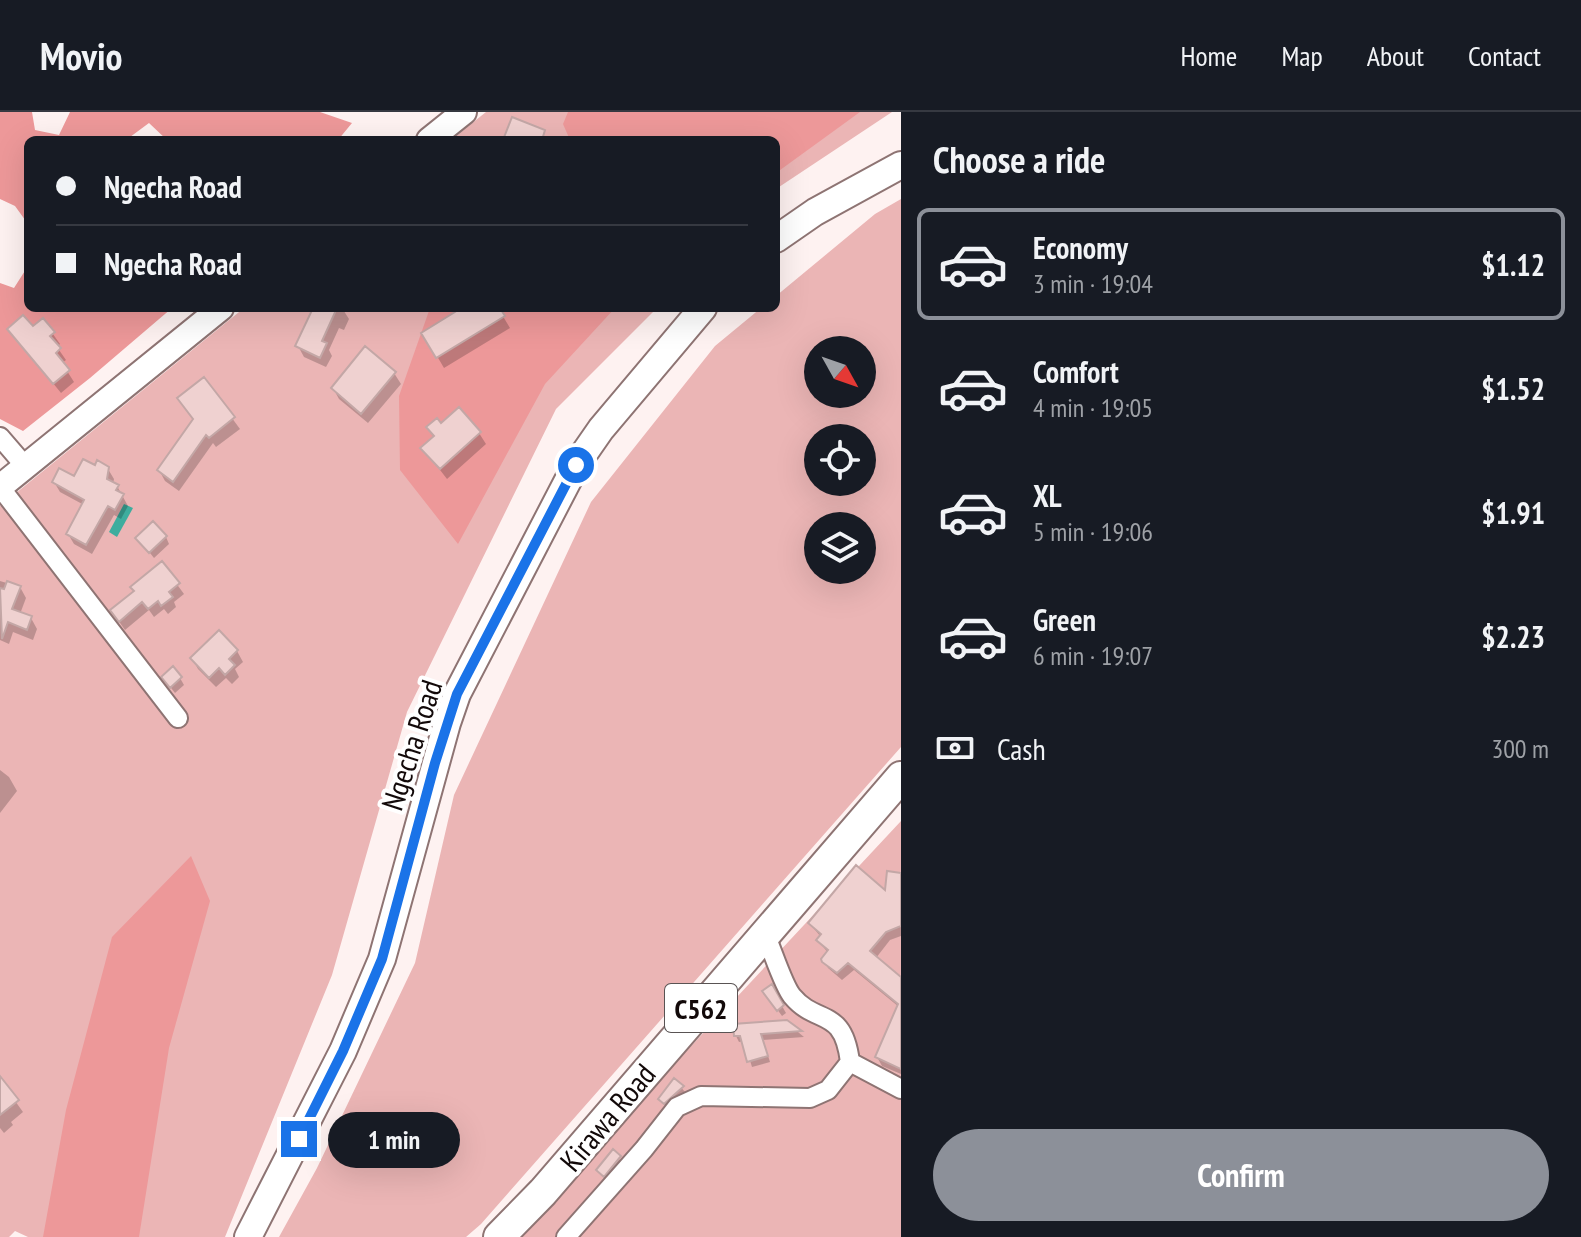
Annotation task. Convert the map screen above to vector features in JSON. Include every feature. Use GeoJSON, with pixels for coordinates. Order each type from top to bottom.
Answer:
{"type":"FeatureCollection","features":[{"type":"Feature","properties":{"kind":"main road"},"geometry":{"type":"LineString","coordinates":[[780,236],[815,212],[901,165]]}},
{"type":"Feature","properties":{"kind":"main road","name":"Ngecha Road"},"geometry":{"type":"LineString","coordinates":[[248,1237],[343,1051],[382,959],[457,694],[576,465],[601,429],[700,312]]}},
{"type":"Feature","properties":{"kind":"main road","name":"Kirawa Road"},"geometry":{"type":"LineString","coordinates":[[499,1237],[543,1192],[901,777]]}},
{"type":"Feature","properties":{"kind":"street"},"geometry":{"type":"LineString","coordinates":[[434,136],[464,112]]}},
{"type":"Feature","properties":{"kind":"street"},"geometry":{"type":"LineString","coordinates":[[178,718],[0,487],[216,312]]}},
{"type":"Feature","properties":{"kind":"street"},"geometry":{"type":"LineString","coordinates":[[0,437],[25,466]]}},
{"type":"Feature","properties":{"kind":"street"},"geometry":{"type":"LineString","coordinates":[[566,1237],[677,1107],[701,1096],[810,1098],[828,1090],[850,1062],[845,1037],[831,1019],[804,1005],[790,993],[765,934]]}},
{"type":"Feature","properties":{"kind":"street"},"geometry":{"type":"LineString","coordinates":[[850,1062],[901,1089]]}},
{"type":"Feature","properties":{"kind":"shaded area"},"geometry":{"type":"Polygon","coordinates":[[[0,112],[32,112],[35,130],[59,135],[70,112],[320,112],[352,123],[341,136],[163,136],[149,123],[131,136],[24,136],[24,218],[15,206],[0,199],[0,112]]]}},
{"type":"Feature","properties":{"kind":"shaded area"},"geometry":{"type":"Polygon","coordinates":[[[486,112],[892,112],[780,186],[780,136],[456,136],[486,112]]]}},
{"type":"Feature","properties":{"kind":"shaded area"},"geometry":{"type":"Polygon","coordinates":[[[568,112],[860,112],[780,170],[780,136],[568,136],[563,124],[568,112]]]}},
{"type":"Feature","properties":{"kind":"shaded area"},"geometry":{"type":"Polygon","coordinates":[[[901,199],[901,747],[481,1224],[466,1237],[279,1237],[317,1168],[415,963],[454,795],[591,502],[715,346],[756,312],[780,312],[780,293],[875,214],[901,199]]]}},
{"type":"Feature","properties":{"kind":"shaded area"},"geometry":{"type":"Polygon","coordinates":[[[24,272],[24,312],[167,312],[23,431],[0,419],[0,283],[14,288],[24,272]]]}},
{"type":"Feature","properties":{"kind":"shaded area"},"geometry":{"type":"Polygon","coordinates":[[[239,312],[653,312],[556,409],[407,712],[332,975],[225,1237],[28,1237],[15,1231],[9,1237],[0,1237],[0,506],[239,312]]]}},
{"type":"Feature","properties":{"kind":"shaded area"},"geometry":{"type":"Polygon","coordinates":[[[429,312],[611,312],[545,384],[458,544],[400,470],[399,396],[429,312]]]}},
{"type":"Feature","properties":{"kind":"shaded area"},"geometry":{"type":"Polygon","coordinates":[[[901,821],[901,1237],[513,1237],[901,821]]]}},
{"type":"Feature","properties":{"kind":"shaded area"},"geometry":{"type":"Polygon","coordinates":[[[191,856],[210,901],[169,1048],[139,1237],[43,1237],[66,1110],[112,937],[191,856]]]}},
{"type":"Feature","properties":{"kind":"water"},"geometry":{"type":"Polygon","coordinates":[[[124,504],[133,508],[117,537],[109,532],[124,504]]]}},
{"type":"Feature","properties":{"kind":"building"},"geometry":{"type":"Polygon","coordinates":[[[512,117],[545,130],[543,136],[505,136],[512,117]]]}},
{"type":"Feature","properties":{"kind":"building"},"geometry":{"type":"Polygon","coordinates":[[[311,312],[335,312],[322,341],[327,343],[320,358],[295,346],[311,312]]]}},
{"type":"Feature","properties":{"kind":"building"},"geometry":{"type":"Polygon","coordinates":[[[455,312],[502,312],[505,316],[436,358],[421,333],[455,312]]]}},
{"type":"Feature","properties":{"kind":"building"},"geometry":{"type":"Polygon","coordinates":[[[23,315],[33,326],[43,318],[55,332],[50,336],[61,348],[56,353],[70,370],[53,384],[7,329],[23,315]]]}},
{"type":"Feature","properties":{"kind":"building"},"geometry":{"type":"Polygon","coordinates":[[[365,346],[396,372],[361,414],[331,388],[365,346]]]}},
{"type":"Feature","properties":{"kind":"building"},"geometry":{"type":"Polygon","coordinates":[[[204,377],[235,417],[209,438],[206,435],[173,482],[157,470],[193,419],[177,398],[204,377]]]}},
{"type":"Feature","properties":{"kind":"building"},"geometry":{"type":"Polygon","coordinates":[[[459,407],[481,432],[440,469],[420,448],[434,436],[426,427],[437,418],[441,423],[459,407]]]}},
{"type":"Feature","properties":{"kind":"building"},"geometry":{"type":"Polygon","coordinates":[[[83,459],[95,465],[97,460],[109,467],[107,479],[119,485],[116,490],[124,494],[115,510],[108,506],[86,545],[66,534],[84,500],[52,482],[59,468],[74,476],[83,459]]]}},
{"type":"Feature","properties":{"kind":"building"},"geometry":{"type":"Polygon","coordinates":[[[153,521],[167,536],[149,553],[135,538],[153,521]]]}},
{"type":"Feature","properties":{"kind":"building"},"geometry":{"type":"Polygon","coordinates":[[[162,561],[180,583],[169,592],[173,597],[161,606],[158,601],[148,609],[142,602],[119,622],[110,610],[134,591],[130,587],[162,561]]]}},
{"type":"Feature","properties":{"kind":"building"},"geometry":{"type":"Polygon","coordinates":[[[7,581],[21,586],[12,609],[32,616],[27,630],[8,622],[2,639],[0,588],[4,589],[7,581]]]}},
{"type":"Feature","properties":{"kind":"building"},"geometry":{"type":"Polygon","coordinates":[[[219,630],[238,650],[229,659],[235,665],[225,675],[219,668],[209,678],[190,658],[219,630]]]}},
{"type":"Feature","properties":{"kind":"building"},"geometry":{"type":"Polygon","coordinates":[[[173,666],[182,677],[170,688],[161,677],[173,666]]]}},
{"type":"Feature","properties":{"kind":"building"},"geometry":{"type":"Polygon","coordinates":[[[856,865],[885,890],[887,871],[901,873],[901,926],[886,932],[870,951],[901,977],[901,1069],[875,1057],[898,1004],[848,963],[837,973],[822,962],[828,950],[816,940],[821,934],[808,923],[856,865]]]}},
{"type":"Feature","properties":{"kind":"building"},"geometry":{"type":"Polygon","coordinates":[[[772,984],[784,1005],[777,1011],[762,991],[772,984]]]}},
{"type":"Feature","properties":{"kind":"building"},"geometry":{"type":"Polygon","coordinates":[[[787,1020],[802,1031],[761,1034],[768,1056],[747,1062],[740,1036],[734,1036],[733,1024],[787,1020]]]}},
{"type":"Feature","properties":{"kind":"building"},"geometry":{"type":"Polygon","coordinates":[[[0,1076],[19,1100],[0,1115],[0,1076]]]}},
{"type":"Feature","properties":{"kind":"building"},"geometry":{"type":"Polygon","coordinates":[[[674,1078],[684,1086],[664,1104],[658,1099],[674,1078]]]}},
{"type":"Feature","properties":{"kind":"building"},"geometry":{"type":"Polygon","coordinates":[[[613,1149],[621,1156],[604,1177],[596,1170],[613,1149]]]}},
{"type":"Feature","properties":{"kind":"route"},"geometry":{"type":"LineString","coordinates":[[299,1139],[343,1051],[382,959],[457,694],[576,465]]}}]}
